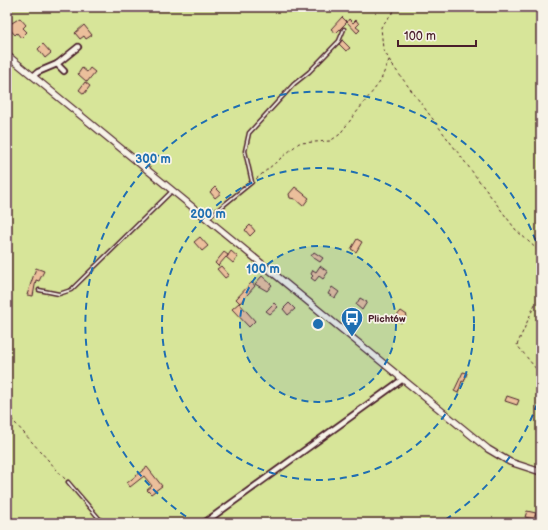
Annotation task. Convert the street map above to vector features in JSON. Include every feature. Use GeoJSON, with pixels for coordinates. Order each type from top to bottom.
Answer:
{"type":"FeatureCollection","features":[{"type":"Feature","properties":{"kind":"street"},"geometry":{"type":"LineString","coordinates":[[33,76],[38,72],[57,64],[78,47]]}},
{"type":"Feature","properties":{"kind":"street"},"geometry":{"type":"LineString","coordinates":[[7,55],[498,456],[522,467],[541,472]]}},
{"type":"Feature","properties":{"kind":"street"},"geometry":{"type":"LineString","coordinates":[[57,64],[64,71]]}},
{"type":"Feature","properties":{"kind":"street"},"geometry":{"type":"LineString","coordinates":[[204,523],[403,379]]}},
{"type":"Feature","properties":{"kind":"lane"},"geometry":{"type":"LineString","coordinates":[[207,219],[252,182],[245,151],[249,133],[294,84],[309,72],[339,41],[344,29]]}},
{"type":"Feature","properties":{"kind":"lane"},"geometry":{"type":"LineString","coordinates":[[39,290],[59,294],[71,290],[172,190]]}},
{"type":"Feature","properties":{"kind":"lane"},"geometry":{"type":"LineString","coordinates":[[68,482],[103,523]]}},
{"type":"Feature","properties":{"kind":"path"},"geometry":{"type":"LineString","coordinates":[[397,7],[380,27],[383,48],[389,60],[516,230],[541,253]]}},
{"type":"Feature","properties":{"kind":"path"},"geometry":{"type":"LineString","coordinates":[[252,182],[300,142],[330,141],[338,135],[380,82],[389,60]]}},
{"type":"Feature","properties":{"kind":"path"},"geometry":{"type":"LineString","coordinates":[[535,304],[517,345],[541,375]]}},
{"type":"Feature","properties":{"kind":"path"},"geometry":{"type":"LineString","coordinates":[[7,414],[68,482]]}},
{"type":"Feature","properties":{"kind":"green space"},"geometry":{"type":"Polygon","coordinates":[[[7,7],[541,7],[541,523],[7,523],[7,7]]]}},
{"type":"Feature","properties":{"kind":"building"},"geometry":{"type":"Polygon","coordinates":[[[342,17],[347,22],[336,33],[331,29],[342,17]]]}},
{"type":"Feature","properties":{"kind":"building"},"geometry":{"type":"Polygon","coordinates":[[[20,18],[26,25],[23,28],[27,32],[21,38],[17,33],[15,35],[7,26],[20,18]]]}},
{"type":"Feature","properties":{"kind":"building"},"geometry":{"type":"Polygon","coordinates":[[[349,19],[353,23],[356,20],[359,24],[356,27],[360,30],[357,33],[347,22],[349,19]]]}},
{"type":"Feature","properties":{"kind":"building"},"geometry":{"type":"Polygon","coordinates":[[[84,25],[92,35],[86,39],[84,36],[80,39],[75,33],[84,25]]]}},
{"type":"Feature","properties":{"kind":"building"},"geometry":{"type":"Polygon","coordinates":[[[342,40],[350,48],[346,51],[339,44],[342,40]]]}},
{"type":"Feature","properties":{"kind":"building"},"geometry":{"type":"Polygon","coordinates":[[[43,44],[51,53],[45,58],[38,49],[43,44]]]}},
{"type":"Feature","properties":{"kind":"building"},"geometry":{"type":"Polygon","coordinates":[[[82,68],[87,72],[90,68],[95,72],[87,82],[78,74],[82,68]]]}},
{"type":"Feature","properties":{"kind":"building"},"geometry":{"type":"Polygon","coordinates":[[[85,82],[90,86],[84,94],[79,90],[85,82]]]}},
{"type":"Feature","properties":{"kind":"building"},"geometry":{"type":"Polygon","coordinates":[[[215,187],[221,193],[215,198],[210,192],[215,187]]]}},
{"type":"Feature","properties":{"kind":"building"},"geometry":{"type":"Polygon","coordinates":[[[295,187],[309,198],[303,206],[295,199],[290,198],[289,194],[295,187]]]}},
{"type":"Feature","properties":{"kind":"building"},"geometry":{"type":"Polygon","coordinates":[[[250,225],[255,231],[250,236],[245,230],[250,225]]]}},
{"type":"Feature","properties":{"kind":"building"},"geometry":{"type":"Polygon","coordinates":[[[200,237],[208,246],[202,251],[194,242],[200,237]]]}},
{"type":"Feature","properties":{"kind":"building"},"geometry":{"type":"Polygon","coordinates":[[[357,239],[362,242],[356,252],[351,249],[357,239]]]}},
{"type":"Feature","properties":{"kind":"building"},"geometry":{"type":"Polygon","coordinates":[[[231,251],[238,257],[233,263],[226,257],[218,266],[215,263],[224,252],[228,255],[227,257],[231,251]]]}},
{"type":"Feature","properties":{"kind":"building"},"geometry":{"type":"Polygon","coordinates":[[[314,252],[323,258],[320,262],[311,256],[314,252]]]}},
{"type":"Feature","properties":{"kind":"building"},"geometry":{"type":"Polygon","coordinates":[[[221,266],[229,275],[225,278],[217,269],[221,266]]]}},
{"type":"Feature","properties":{"kind":"building"},"geometry":{"type":"Polygon","coordinates":[[[320,266],[328,272],[323,279],[319,276],[315,281],[311,278],[313,276],[311,274],[313,270],[316,272],[320,266]]]}},
{"type":"Feature","properties":{"kind":"building"},"geometry":{"type":"Polygon","coordinates":[[[36,268],[44,271],[39,281],[36,280],[33,296],[27,295],[36,268]]]}},
{"type":"Feature","properties":{"kind":"building"},"geometry":{"type":"Polygon","coordinates":[[[262,276],[272,285],[267,291],[255,284],[262,276]]]}},
{"type":"Feature","properties":{"kind":"building"},"geometry":{"type":"Polygon","coordinates":[[[252,282],[255,286],[240,303],[236,299],[252,282]]]}},
{"type":"Feature","properties":{"kind":"building"},"geometry":{"type":"Polygon","coordinates":[[[332,287],[339,292],[335,298],[328,294],[332,287]]]}},
{"type":"Feature","properties":{"kind":"building"},"geometry":{"type":"Polygon","coordinates":[[[360,298],[367,302],[362,310],[356,305],[360,298]]]}},
{"type":"Feature","properties":{"kind":"building"},"geometry":{"type":"Polygon","coordinates":[[[239,303],[255,321],[249,327],[232,309],[239,303]]]}},
{"type":"Feature","properties":{"kind":"building"},"geometry":{"type":"Polygon","coordinates":[[[274,303],[278,307],[270,314],[266,311],[274,303]]]}},
{"type":"Feature","properties":{"kind":"building"},"geometry":{"type":"Polygon","coordinates":[[[289,303],[295,309],[288,315],[283,309],[289,303]]]}},
{"type":"Feature","properties":{"kind":"building"},"geometry":{"type":"Polygon","coordinates":[[[401,311],[407,315],[401,323],[395,318],[401,311]]]}},
{"type":"Feature","properties":{"kind":"building"},"geometry":{"type":"Polygon","coordinates":[[[463,372],[467,373],[464,382],[462,381],[458,393],[454,391],[463,372]]]}},
{"type":"Feature","properties":{"kind":"building"},"geometry":{"type":"Polygon","coordinates":[[[507,396],[519,400],[517,405],[505,401],[507,396]]]}},
{"type":"Feature","properties":{"kind":"building"},"geometry":{"type":"Polygon","coordinates":[[[147,467],[162,486],[151,494],[147,490],[152,486],[144,476],[130,487],[127,483],[147,467]]]}},
{"type":"Feature","properties":{"kind":"building"},"geometry":{"type":"Polygon","coordinates":[[[527,511],[536,513],[534,519],[525,517],[527,511]]]}},
{"type":"Feature","properties":{"kind":"place","name":"Plichtów"},"geometry":{"type":"Point","coordinates":[352,338]}}]}
